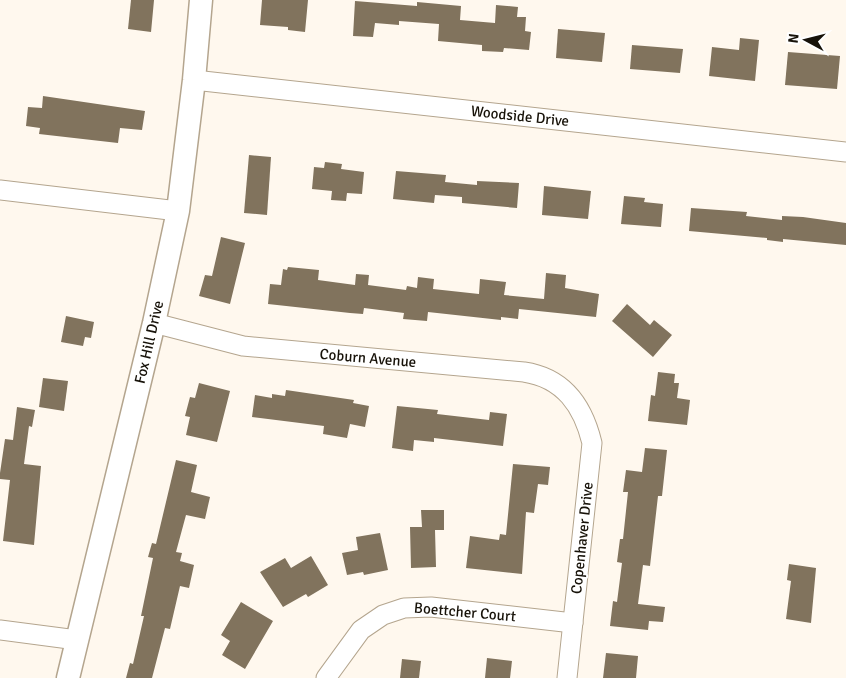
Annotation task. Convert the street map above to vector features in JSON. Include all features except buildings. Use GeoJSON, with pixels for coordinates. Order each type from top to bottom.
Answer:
{"type":"FeatureCollection","features":[{"type":"Feature","properties":{"kind":"street","name":"Fox Hill Drive"},"geometry":{"type":"LineString","coordinates":[[68,678],[154,323],[178,211],[194,80],[201,0]]}},
{"type":"Feature","properties":{"kind":"street","name":"Woodside Drive"},"geometry":{"type":"LineString","coordinates":[[194,80],[846,152]]}},
{"type":"Feature","properties":{"kind":"street"},"geometry":{"type":"LineString","coordinates":[[0,190],[178,211]]}},
{"type":"Feature","properties":{"kind":"street","name":"Coburn Avenue"},"geometry":{"type":"LineString","coordinates":[[154,323],[243,346],[529,373],[554,382],[576,401]]}},
{"type":"Feature","properties":{"kind":"street","name":"Copenhaver Drive"},"geometry":{"type":"LineString","coordinates":[[567,678],[592,443],[588,425],[576,401]]}},
{"type":"Feature","properties":{"kind":"street","name":"Boettcher Court"},"geometry":{"type":"LineString","coordinates":[[326,678],[361,630],[383,615],[404,608],[431,607],[573,623]]}},
{"type":"Feature","properties":{"kind":"street"},"geometry":{"type":"LineString","coordinates":[[0,630],[77,640]]}}]}
